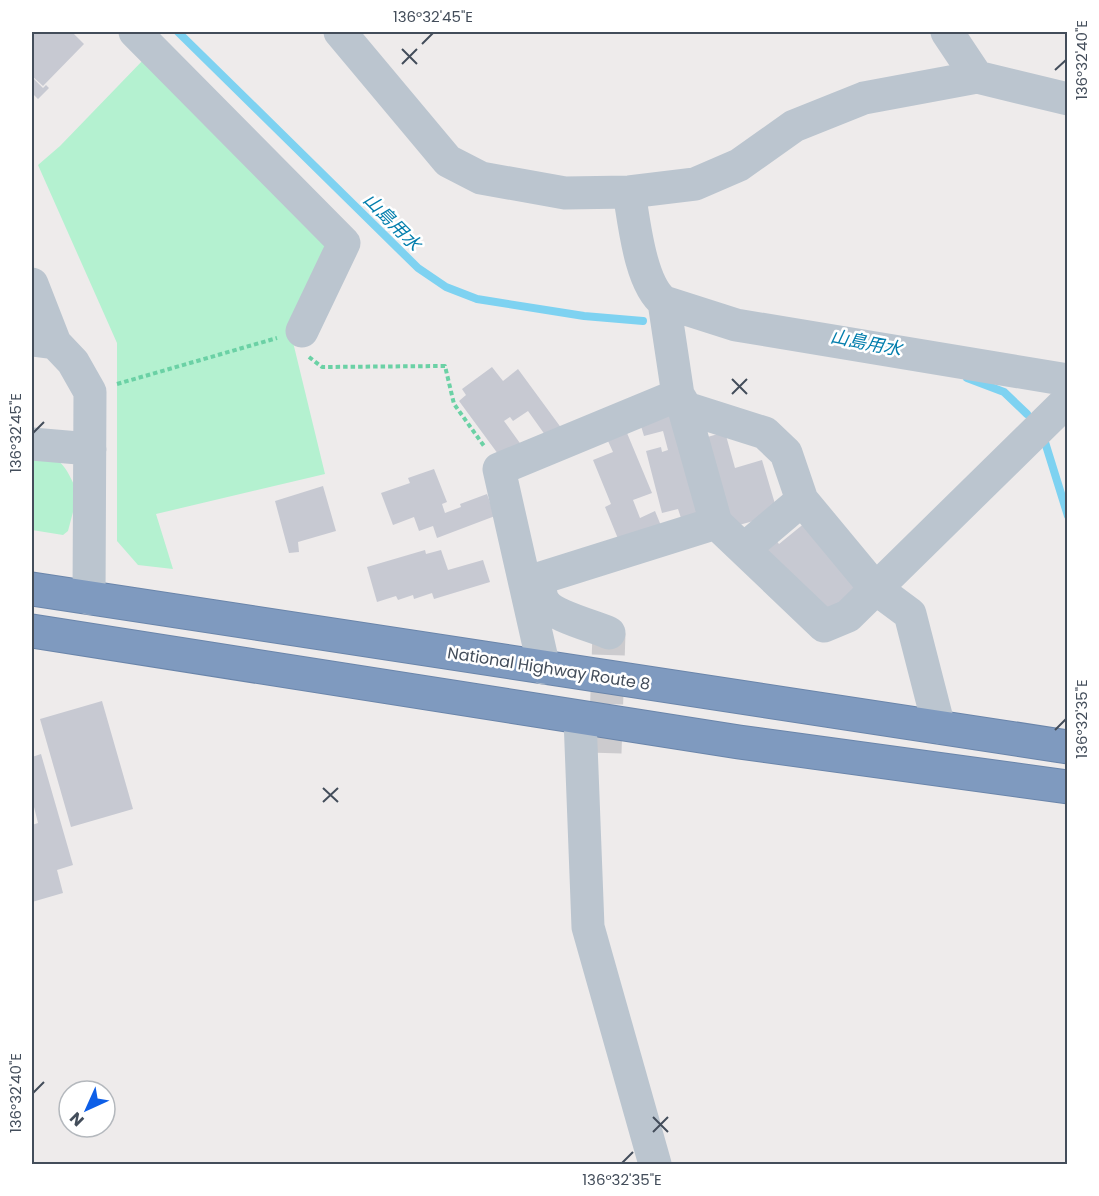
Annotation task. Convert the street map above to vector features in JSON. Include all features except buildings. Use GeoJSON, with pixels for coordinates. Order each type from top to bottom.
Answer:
{"type":"FeatureCollection","features":[{"type":"Feature","properties":{"kind":"highway","name":"National Highway Route 8"},"geometry":{"type":"LineString","coordinates":[[32,589],[1068,747]]}},
{"type":"Feature","properties":{"kind":"highway"},"geometry":{"type":"LineString","coordinates":[[32,631],[580,718],[1068,787]]}},
{"type":"Feature","properties":{"kind":"street"},"geometry":{"type":"LineString","coordinates":[[135,32],[344,243],[304,343]]}},
{"type":"Feature","properties":{"kind":"street"},"geometry":{"type":"LineString","coordinates":[[340,32],[448,161],[481,178],[565,193],[629,192],[695,184],[739,165],[794,126],[864,98],[977,77],[1068,99]]}},
{"type":"Feature","properties":{"kind":"street"},"geometry":{"type":"LineString","coordinates":[[947,32],[977,77]]}},
{"type":"Feature","properties":{"kind":"street"},"geometry":{"type":"LineString","coordinates":[[629,192],[642,263],[657,296],[664,302],[736,326],[1068,380]]}},
{"type":"Feature","properties":{"kind":"street"},"geometry":{"type":"LineString","coordinates":[[32,284],[43,342],[73,362],[90,392],[89,598]]}},
{"type":"Feature","properties":{"kind":"street"},"geometry":{"type":"LineString","coordinates":[[664,302],[680,399],[716,523],[824,626],[848,615],[1068,400]]}},
{"type":"Feature","properties":{"kind":"street"},"geometry":{"type":"LineString","coordinates":[[544,668],[532,581],[499,469],[680,399]]}},
{"type":"Feature","properties":{"kind":"street"},"geometry":{"type":"LineString","coordinates":[[680,399],[686,408],[765,433],[786,453],[802,500],[875,588],[910,614],[939,727]]}},
{"type":"Feature","properties":{"kind":"street"},"geometry":{"type":"LineString","coordinates":[[32,444],[90,449]]}},
{"type":"Feature","properties":{"kind":"street"},"geometry":{"type":"LineString","coordinates":[[744,549],[802,500]]}},
{"type":"Feature","properties":{"kind":"street"},"geometry":{"type":"LineString","coordinates":[[532,581],[716,523]]}},
{"type":"Feature","properties":{"kind":"street"},"geometry":{"type":"LineString","coordinates":[[532,581],[544,602],[561,616],[609,633]]}},
{"type":"Feature","properties":{"kind":"street"},"geometry":{"type":"LineString","coordinates":[[580,718],[588,927],[655,1164]]}},
{"type":"Feature","properties":{"kind":"street"},"geometry":{"type":"LineString","coordinates":[[587,890],[607,839],[599,818],[605,753]]}},
{"type":"Feature","properties":{"kind":"path"},"geometry":{"type":"LineString","coordinates":[[90,392],[304,343],[322,368],[445,366],[454,404],[499,469]]}},
{"type":"Feature","properties":{"kind":"green space"},"geometry":{"type":"Polygon","coordinates":[[[146,57],[331,252],[292,338],[325,474],[156,514],[173,569],[138,565],[117,541],[117,343],[38,165],[60,146],[146,57]]]}},
{"type":"Feature","properties":{"kind":"green space"},"geometry":{"type":"Polygon","coordinates":[[[32,448],[57,460],[69,474],[78,493],[68,531],[63,535],[32,530],[32,448]]]}},
{"type":"Feature","properties":{"kind":"waterway","name":"山島用水"},"geometry":{"type":"LineString","coordinates":[[178,32],[418,268],[446,287],[477,299],[584,316],[643,321]]}},
{"type":"Feature","properties":{"kind":"waterway","name":"山島用水"},"geometry":{"type":"LineString","coordinates":[[967,378],[1004,392],[1027,414]]}},
{"type":"Feature","properties":{"kind":"waterway","name":"山島用水"},"geometry":{"type":"LineString","coordinates":[[1044,439],[1068,516]]}},
{"type":"Feature","properties":{"kind":"tunnel"},"geometry":{"type":"LineString","coordinates":[[605,753],[609,633]]}}]}
